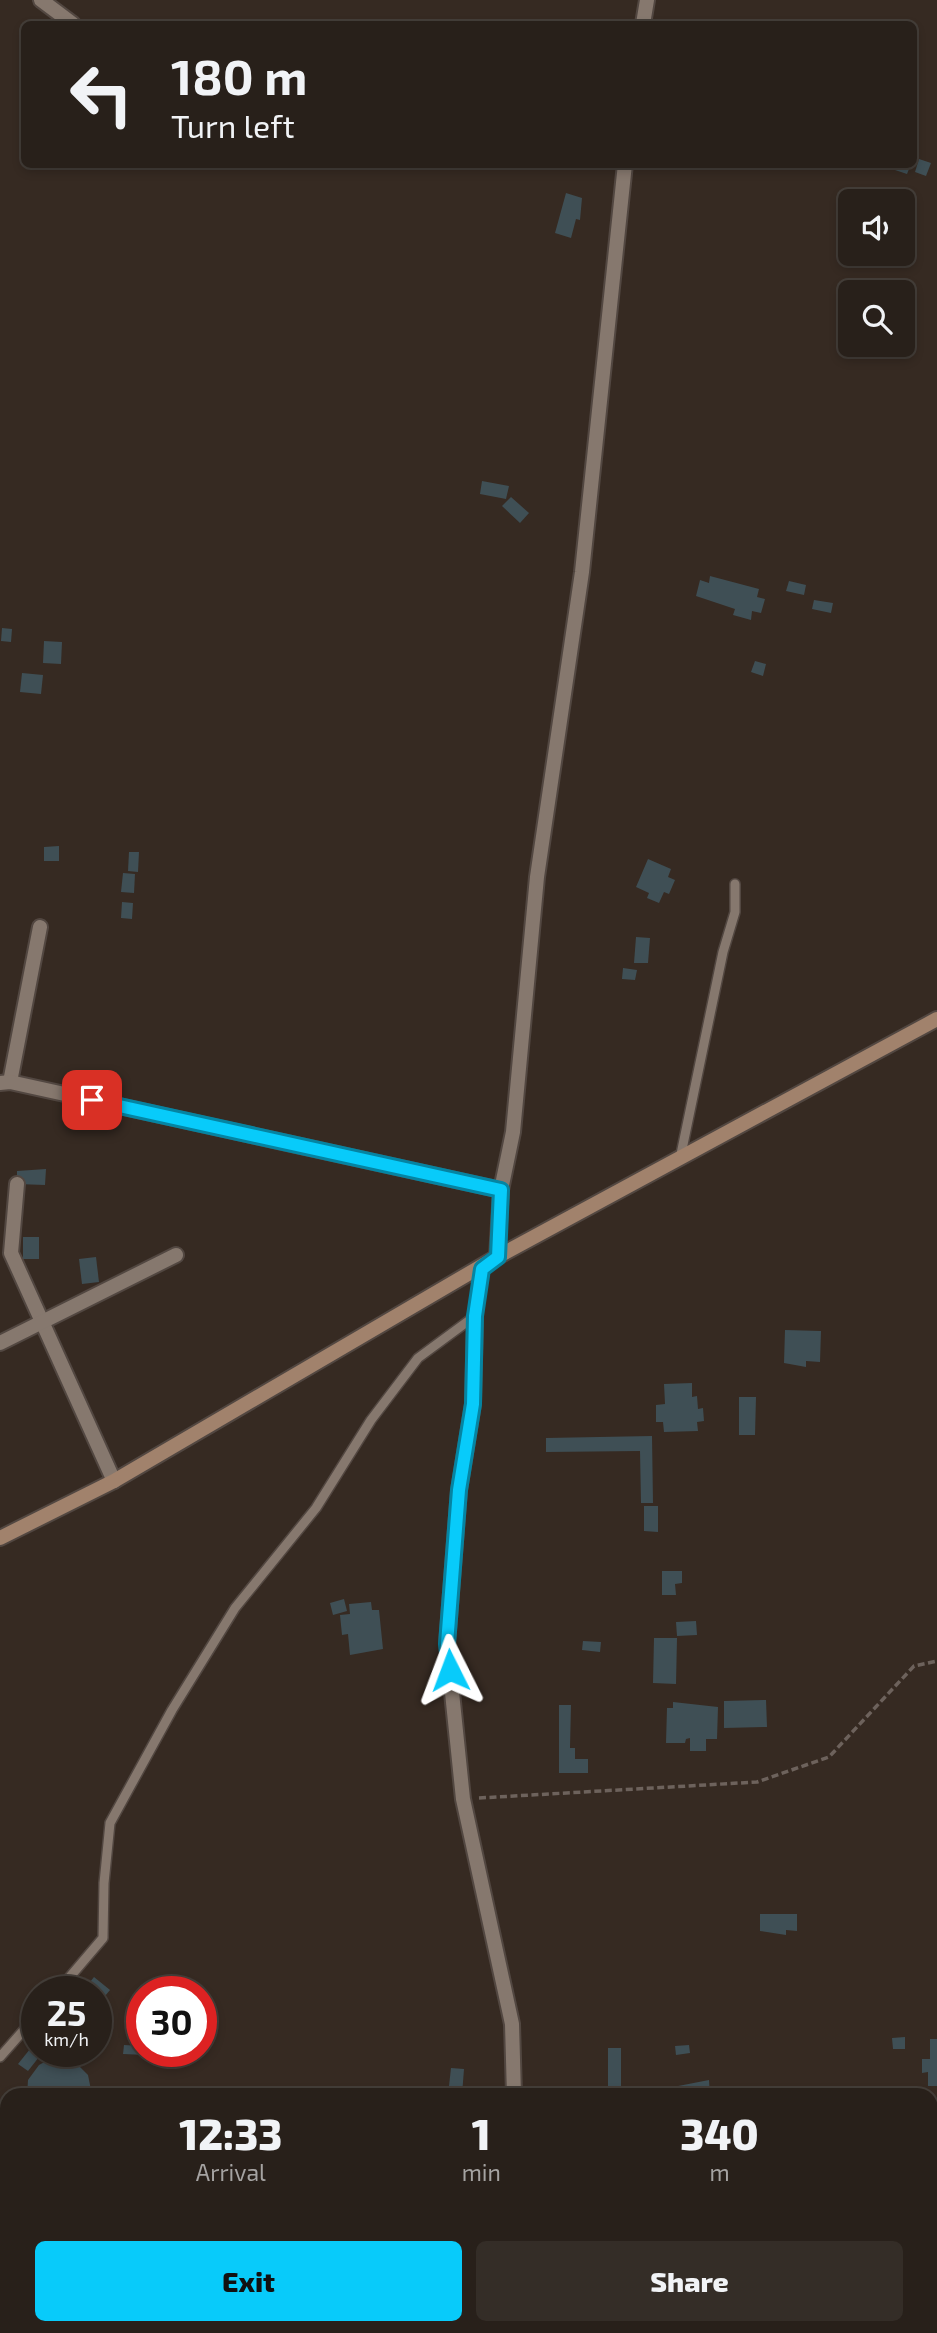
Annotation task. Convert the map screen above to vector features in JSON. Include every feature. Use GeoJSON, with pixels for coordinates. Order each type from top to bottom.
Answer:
{"type":"FeatureCollection","features":[{"type":"Feature","properties":{"kind":"main road"},"geometry":{"type":"LineString","coordinates":[[0,1538],[114,1481],[482,1269],[498,1257],[937,1019]]}},
{"type":"Feature","properties":{"kind":"street"},"geometry":{"type":"LineString","coordinates":[[41,0],[69,21]]}},
{"type":"Feature","properties":{"kind":"street"},"geometry":{"type":"LineString","coordinates":[[644,21],[647,0]]}},
{"type":"Feature","properties":{"kind":"street"},"geometry":{"type":"LineString","coordinates":[[498,1257],[501,1190],[513,1132],[537,877],[582,572],[625,168]]}},
{"type":"Feature","properties":{"kind":"street"},"geometry":{"type":"LineString","coordinates":[[40,927],[5,1083],[501,1190]]}},
{"type":"Feature","properties":{"kind":"street"},"geometry":{"type":"LineString","coordinates":[[17,1184],[11,1253],[114,1481]]}},
{"type":"Feature","properties":{"kind":"street"},"geometry":{"type":"LineString","coordinates":[[0,1343],[176,1255]]}},
{"type":"Feature","properties":{"kind":"street"},"geometry":{"type":"LineString","coordinates":[[475,1316],[473,1404],[459,1490],[447,1644],[463,1799],[512,2024],[514,2088]]}},
{"type":"Feature","properties":{"kind":"lane"},"geometry":{"type":"LineString","coordinates":[[680,1159],[723,952],[735,912],[736,884]]}},
{"type":"Feature","properties":{"kind":"lane"},"geometry":{"type":"LineString","coordinates":[[71,1976],[103,1938],[103,1883],[110,1823],[172,1710],[235,1608],[316,1508],[371,1420],[418,1358],[475,1316],[482,1269]]}},
{"type":"Feature","properties":{"kind":"lane"},"geometry":{"type":"LineString","coordinates":[[0,2057],[21,2033]]}},
{"type":"Feature","properties":{"kind":"path"},"geometry":{"type":"LineString","coordinates":[[463,1799],[757,1782],[829,1757],[914,1666],[937,1661]]}},
{"type":"Feature","properties":{"kind":"building"},"geometry":{"type":"Polygon","coordinates":[[[919,159],[931,163],[926,176],[915,172],[919,159]]]}},
{"type":"Feature","properties":{"kind":"building"},"geometry":{"type":"Polygon","coordinates":[[[896,168],[909,168],[907,174],[896,168]]]}},
{"type":"Feature","properties":{"kind":"building"},"geometry":{"type":"Polygon","coordinates":[[[566,193],[582,198],[580,220],[576,219],[571,238],[555,233],[566,193]]]}},
{"type":"Feature","properties":{"kind":"building"},"geometry":{"type":"Polygon","coordinates":[[[482,481],[509,486],[506,499],[480,494],[482,481]]]}},
{"type":"Feature","properties":{"kind":"building"},"geometry":{"type":"Polygon","coordinates":[[[511,497],[529,513],[520,523],[502,506],[511,497]]]}},
{"type":"Feature","properties":{"kind":"building"},"geometry":{"type":"Polygon","coordinates":[[[710,576],[759,589],[757,597],[765,599],[761,613],[752,611],[751,620],[733,615],[735,609],[696,596],[700,580],[709,583],[710,576]]]}},
{"type":"Feature","properties":{"kind":"building"},"geometry":{"type":"Polygon","coordinates":[[[789,581],[806,585],[804,595],[786,591],[789,581]]]}},
{"type":"Feature","properties":{"kind":"building"},"geometry":{"type":"Polygon","coordinates":[[[814,600],[833,603],[831,613],[812,609],[814,600]]]}},
{"type":"Feature","properties":{"kind":"building"},"geometry":{"type":"Polygon","coordinates":[[[2,628],[12,629],[11,642],[1,641],[2,628]]]}},
{"type":"Feature","properties":{"kind":"building"},"geometry":{"type":"Polygon","coordinates":[[[44,641],[62,642],[61,664],[43,663],[44,641]]]}},
{"type":"Feature","properties":{"kind":"building"},"geometry":{"type":"Polygon","coordinates":[[[755,661],[766,664],[763,676],[751,672],[755,661]]]}},
{"type":"Feature","properties":{"kind":"building"},"geometry":{"type":"Polygon","coordinates":[[[22,673],[43,675],[41,694],[20,692],[22,673]]]}},
{"type":"Feature","properties":{"kind":"building"},"geometry":{"type":"Polygon","coordinates":[[[59,846],[59,861],[44,861],[44,847],[59,846]]]}},
{"type":"Feature","properties":{"kind":"building"},"geometry":{"type":"Polygon","coordinates":[[[129,852],[139,852],[138,872],[128,871],[129,852]]]}},
{"type":"Feature","properties":{"kind":"building"},"geometry":{"type":"Polygon","coordinates":[[[648,859],[671,869],[668,877],[675,880],[669,894],[664,892],[659,903],[647,898],[649,893],[636,887],[648,859]]]}},
{"type":"Feature","properties":{"kind":"building"},"geometry":{"type":"Polygon","coordinates":[[[123,873],[135,874],[134,893],[121,892],[123,873]]]}},
{"type":"Feature","properties":{"kind":"building"},"geometry":{"type":"Polygon","coordinates":[[[122,902],[133,903],[132,919],[121,918],[122,902]]]}},
{"type":"Feature","properties":{"kind":"building"},"geometry":{"type":"Polygon","coordinates":[[[636,937],[650,938],[648,963],[634,963],[636,937]]]}},
{"type":"Feature","properties":{"kind":"building"},"geometry":{"type":"Polygon","coordinates":[[[623,968],[637,970],[635,980],[622,979],[623,968]]]}},
{"type":"Feature","properties":{"kind":"building"},"geometry":{"type":"Polygon","coordinates":[[[46,1169],[45,1185],[17,1184],[17,1171],[46,1169]]]}},
{"type":"Feature","properties":{"kind":"building"},"geometry":{"type":"Polygon","coordinates":[[[23,1237],[39,1237],[39,1259],[23,1259],[23,1237]]]}},
{"type":"Feature","properties":{"kind":"building"},"geometry":{"type":"Polygon","coordinates":[[[96,1257],[99,1282],[82,1284],[79,1259],[96,1257]]]}},
{"type":"Feature","properties":{"kind":"building"},"geometry":{"type":"Polygon","coordinates":[[[785,1330],[821,1331],[820,1362],[806,1361],[806,1367],[784,1363],[785,1330]]]}},
{"type":"Feature","properties":{"kind":"building"},"geometry":{"type":"Polygon","coordinates":[[[692,1383],[692,1397],[697,1396],[698,1409],[703,1408],[704,1421],[697,1422],[698,1431],[664,1432],[663,1422],[656,1422],[656,1405],[665,1404],[664,1384],[692,1383]]]}},
{"type":"Feature","properties":{"kind":"building"},"geometry":{"type":"Polygon","coordinates":[[[739,1397],[756,1397],[755,1435],[739,1435],[739,1397]]]}},
{"type":"Feature","properties":{"kind":"building"},"geometry":{"type":"Polygon","coordinates":[[[652,1436],[653,1503],[641,1503],[640,1451],[546,1452],[546,1438],[652,1436]]]}},
{"type":"Feature","properties":{"kind":"building"},"geometry":{"type":"Polygon","coordinates":[[[644,1506],[658,1506],[658,1532],[644,1531],[644,1506]]]}},
{"type":"Feature","properties":{"kind":"building"},"geometry":{"type":"Polygon","coordinates":[[[662,1571],[682,1571],[682,1583],[675,1584],[676,1595],[662,1595],[662,1571]]]}},
{"type":"Feature","properties":{"kind":"building"},"geometry":{"type":"Polygon","coordinates":[[[344,1599],[347,1611],[333,1615],[330,1603],[344,1599]]]}},
{"type":"Feature","properties":{"kind":"building"},"geometry":{"type":"Polygon","coordinates":[[[371,1602],[372,1610],[379,1610],[383,1649],[350,1655],[348,1634],[342,1635],[340,1615],[350,1614],[349,1604],[371,1602]]]}},
{"type":"Feature","properties":{"kind":"building"},"geometry":{"type":"Polygon","coordinates":[[[696,1621],[697,1635],[677,1636],[676,1622],[696,1621]]]}},
{"type":"Feature","properties":{"kind":"building"},"geometry":{"type":"Polygon","coordinates":[[[654,1638],[677,1638],[676,1684],[653,1683],[654,1638]]]}},
{"type":"Feature","properties":{"kind":"building"},"geometry":{"type":"Polygon","coordinates":[[[583,1641],[601,1642],[600,1652],[582,1650],[583,1641]]]}},
{"type":"Feature","properties":{"kind":"building"},"geometry":{"type":"Polygon","coordinates":[[[766,1700],[767,1727],[724,1728],[724,1701],[766,1700]]]}},
{"type":"Feature","properties":{"kind":"building"},"geometry":{"type":"Polygon","coordinates":[[[673,1702],[718,1707],[717,1739],[706,1739],[706,1751],[690,1751],[690,1738],[686,1739],[685,1743],[666,1743],[667,1708],[673,1708],[673,1702]]]}},
{"type":"Feature","properties":{"kind":"building"},"geometry":{"type":"Polygon","coordinates":[[[559,1705],[571,1705],[570,1748],[575,1748],[575,1759],[588,1759],[588,1773],[559,1773],[559,1705]]]}},
{"type":"Feature","properties":{"kind":"building"},"geometry":{"type":"Polygon","coordinates":[[[760,1914],[797,1914],[797,1931],[786,1930],[786,1935],[760,1931],[760,1914]]]}},
{"type":"Feature","properties":{"kind":"building"},"geometry":{"type":"Polygon","coordinates":[[[905,2037],[905,2049],[893,2049],[892,2038],[905,2037]]]}},
{"type":"Feature","properties":{"kind":"building"},"geometry":{"type":"Polygon","coordinates":[[[930,2039],[937,2039],[937,2086],[928,2086],[928,2072],[922,2073],[922,2059],[930,2059],[930,2039]]]}},
{"type":"Feature","properties":{"kind":"building"},"geometry":{"type":"Polygon","coordinates":[[[689,2045],[690,2053],[676,2055],[675,2046],[689,2045]]]}},
{"type":"Feature","properties":{"kind":"building"},"geometry":{"type":"Polygon","coordinates":[[[608,2048],[621,2048],[621,2088],[608,2088],[608,2048]]]}},
{"type":"Feature","properties":{"kind":"building"},"geometry":{"type":"Polygon","coordinates":[[[38,2067],[80,2067],[88,2075],[91,2088],[27,2088],[28,2080],[38,2067]]]}},
{"type":"Feature","properties":{"kind":"building"},"geometry":{"type":"Polygon","coordinates":[[[451,2068],[464,2069],[463,2088],[449,2088],[451,2068]]]}},
{"type":"Feature","properties":{"kind":"building"},"geometry":{"type":"Polygon","coordinates":[[[709,2080],[710,2088],[673,2087],[709,2080]]]}},
{"type":"Feature","properties":{"kind":"route"},"geometry":{"type":"LineString","coordinates":[[92,1100],[501,1190],[498,1257],[482,1269],[475,1316],[473,1404],[459,1490],[447,1644],[450,1670]]}}]}
